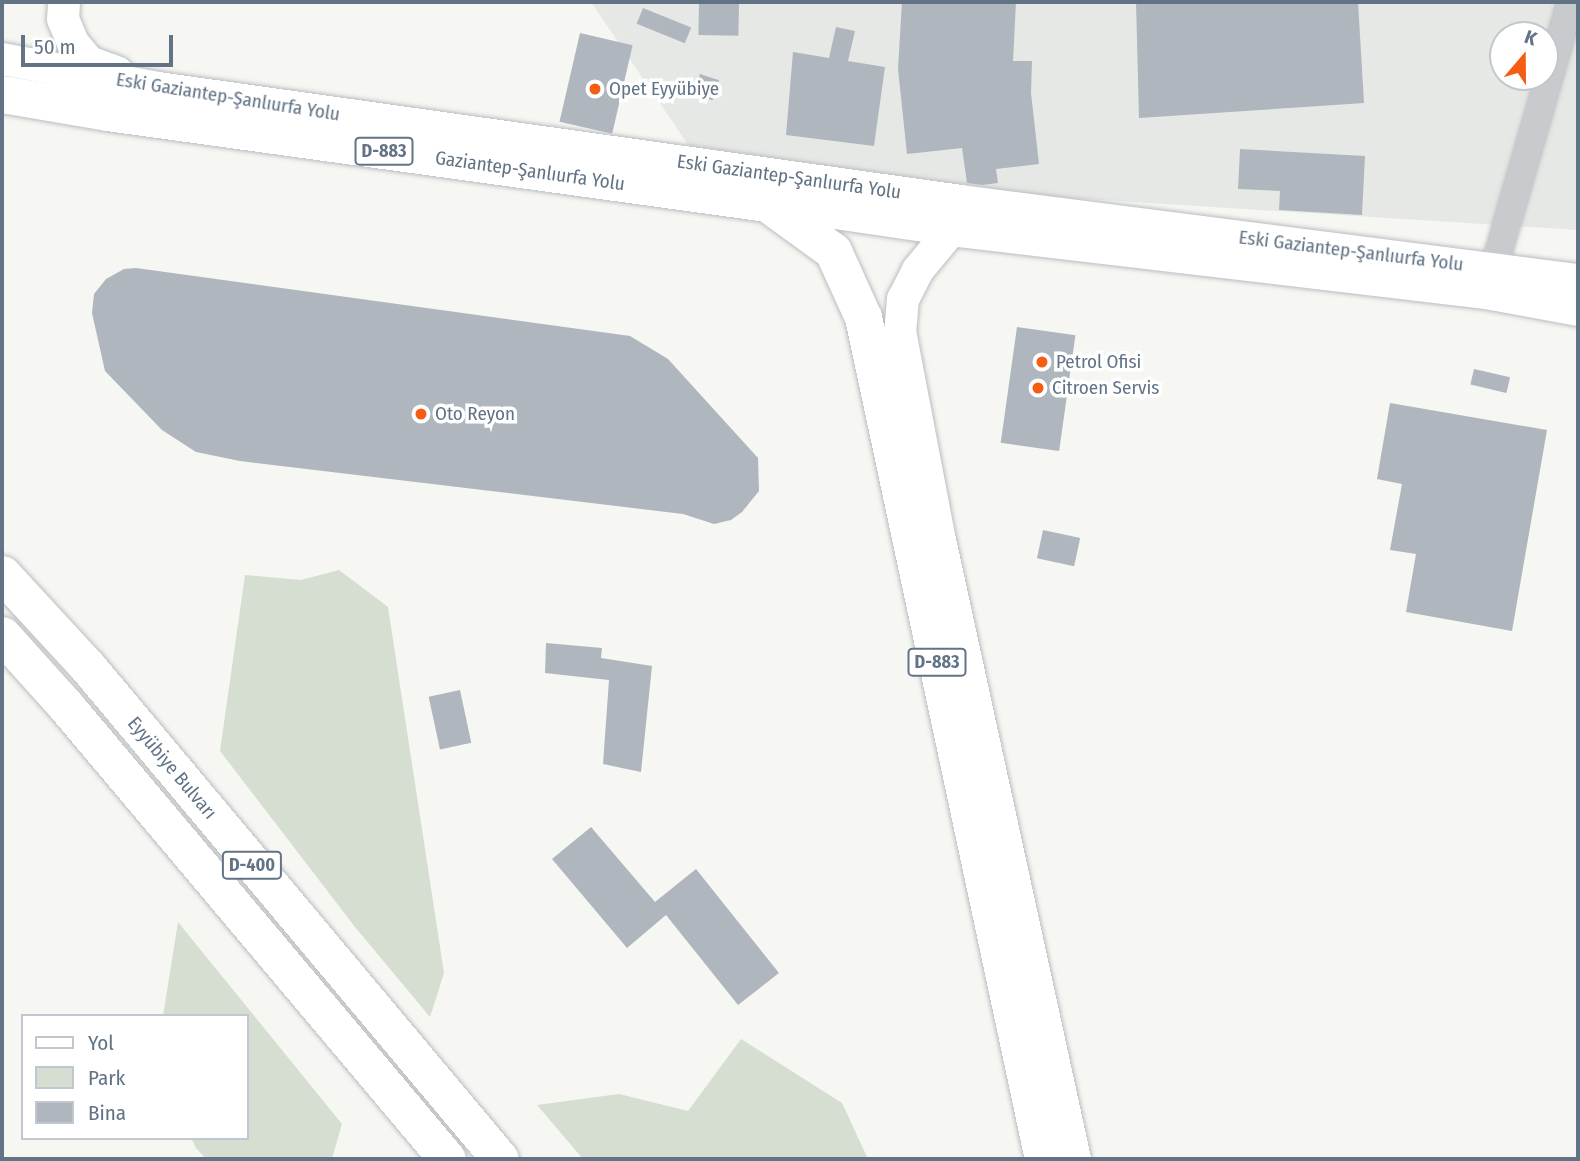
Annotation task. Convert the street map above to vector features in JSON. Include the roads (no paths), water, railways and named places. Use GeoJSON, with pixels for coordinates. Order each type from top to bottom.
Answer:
{"type":"FeatureCollection","features":[{"type":"Feature","properties":{"kind":"highway","name":"Gaziantep-Şanlıurfa Yolu"},"geometry":{"type":"LineString","coordinates":[[2,94],[203,126],[767,203]]}},
{"type":"Feature","properties":{"kind":"highway","name":"D-883"},"geometry":{"type":"LineString","coordinates":[[767,203],[833,251],[849,281],[863,317],[1043,1159]]}},
{"type":"Feature","properties":{"kind":"highway","name":"Eyyübiye Bulvarı"},"geometry":{"type":"LineString","coordinates":[[2,574],[87,666],[500,1159]]}},
{"type":"Feature","properties":{"kind":"highway","name":"D-400"},"geometry":{"type":"LineString","coordinates":[[2,635],[65,705],[447,1159]]}},
{"type":"Feature","properties":{"kind":"main road"},"geometry":{"type":"LineString","coordinates":[[64,2],[63,19],[73,43],[89,62],[158,88]]}},
{"type":"Feature","properties":{"kind":"main road","name":"Eski Gaziantep-Şanlıurfa Yolu"},"geometry":{"type":"LineString","coordinates":[[2,59],[158,88],[961,201],[1578,280]]}},
{"type":"Feature","properties":{"kind":"main road","name":"Eski Gaziantep-Şanlıurfa Yolu"},"geometry":{"type":"LineString","coordinates":[[767,203],[951,230],[1486,293],[1578,310]]}},
{"type":"Feature","properties":{"kind":"main road"},"geometry":{"type":"LineString","coordinates":[[951,230],[918,270],[903,299],[900,331],[940,540],[1075,1159]]}},
{"type":"Feature","properties":{"kind":"street"},"geometry":{"type":"LineString","coordinates":[[1494,268],[1571,2]]}},
{"type":"Feature","properties":{"kind":"place","name":"Opet Eyyübiye"},"geometry":{"type":"Point","coordinates":[595,89]}},
{"type":"Feature","properties":{"kind":"place","name":"Petrol Ofisi"},"geometry":{"type":"Point","coordinates":[1042,362]}},
{"type":"Feature","properties":{"kind":"place","name":"Citroen Servis"},"geometry":{"type":"Point","coordinates":[1038,388]}},
{"type":"Feature","properties":{"kind":"place","name":"Oto Reyon"},"geometry":{"type":"Point","coordinates":[421,414]}}]}
